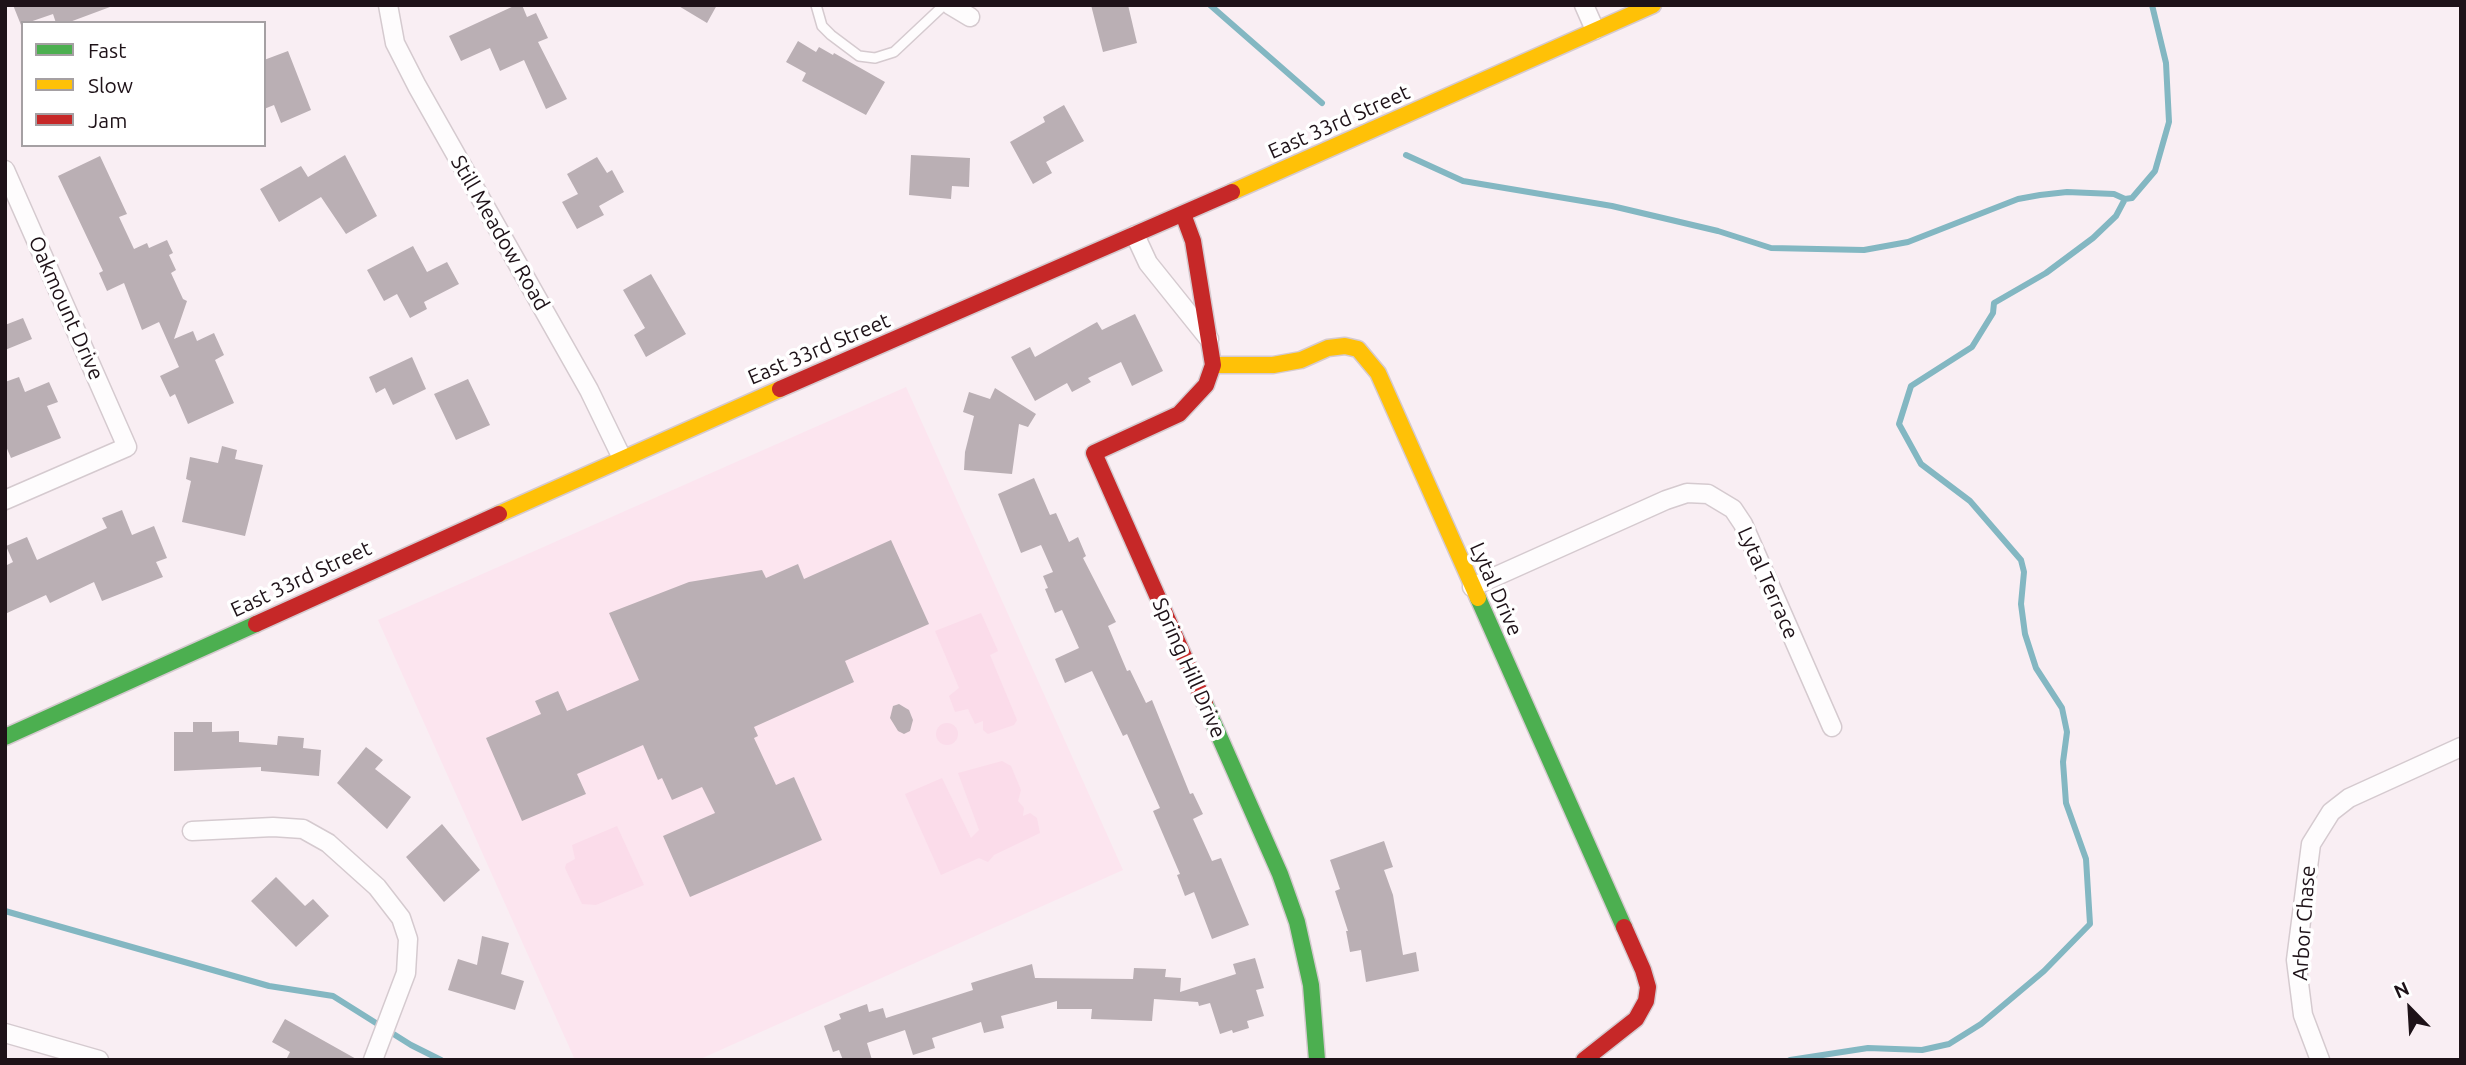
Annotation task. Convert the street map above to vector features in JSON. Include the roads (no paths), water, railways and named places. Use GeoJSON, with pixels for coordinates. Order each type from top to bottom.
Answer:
{"type":"FeatureCollection","features":[{"type":"Feature","properties":{"kind":"street","name":"Still Meadow Road"},"geometry":{"type":"LineString","coordinates":[[387,5],[394,43],[594,400],[622,458]]}},
{"type":"Feature","properties":{"kind":"street"},"geometry":{"type":"LineString","coordinates":[[950,5],[970,18]]}},
{"type":"Feature","properties":{"kind":"street"},"geometry":{"type":"LineString","coordinates":[[1584,5],[1595,30]]}},
{"type":"Feature","properties":{"kind":"street","name":"East 33rd Street"},"geometry":{"type":"LineString","coordinates":[[5,737],[622,458],[1183,214],[1653,5]]}},
{"type":"Feature","properties":{"kind":"street","name":"Oakmount Drive"},"geometry":{"type":"LineString","coordinates":[[5,170],[127,447],[5,500]]}},
{"type":"Feature","properties":{"kind":"street"},"geometry":{"type":"LineString","coordinates":[[1183,214],[1193,241],[1213,365]]}},
{"type":"Feature","properties":{"kind":"street"},"geometry":{"type":"LineString","coordinates":[[1135,235],[1148,263],[1209,339]]}},
{"type":"Feature","properties":{"kind":"street","name":"Lytal Drive"},"geometry":{"type":"LineString","coordinates":[[1213,365],[1273,365],[1301,360],[1336,346],[1358,349],[1378,373],[1643,970],[1648,987],[1646,1001],[1636,1020],[1584,1060]]}},
{"type":"Feature","properties":{"kind":"street","name":"Spring Hill Drive"},"geometry":{"type":"LineString","coordinates":[[1213,365],[1206,385],[1179,414],[1094,453],[1280,874],[1297,922],[1311,985],[1317,1060]]}},
{"type":"Feature","properties":{"kind":"street","name":"Lytal Terrace"},"geometry":{"type":"LineString","coordinates":[[1472,587],[1666,500],[1687,493],[1707,494],[1733,509],[1742,524],[1832,727]]}},
{"type":"Feature","properties":{"kind":"street","name":"Arbor Chase"},"geometry":{"type":"LineString","coordinates":[[2320,1060],[2303,1015],[2296,960],[2307,861],[2319,828],[2349,798],[2461,747]]}},
{"type":"Feature","properties":{"kind":"street"},"geometry":{"type":"LineString","coordinates":[[192,831],[273,827],[303,829],[328,844],[377,887],[401,918],[408,939],[406,974],[373,1060]]}},
{"type":"Feature","properties":{"kind":"street"},"geometry":{"type":"LineString","coordinates":[[5,1033],[99,1060]]}},
{"type":"Feature","properties":{"kind":"lane"},"geometry":{"type":"LineString","coordinates":[[816,5],[822,26],[831,35],[859,56],[875,58],[894,52],[944,5]]}},
{"type":"Feature","properties":{"kind":"waterway"},"geometry":{"type":"LineString","coordinates":[[1210,5],[1322,103]]}},
{"type":"Feature","properties":{"kind":"waterway"},"geometry":{"type":"LineString","coordinates":[[1790,1060],[1868,1048],[1922,1050],[1949,1044],[1981,1024],[2044,971],[2090,924],[2086,859],[2066,803],[2063,762],[2067,732],[2062,708],[2036,668],[2025,634],[2021,604],[2024,572],[2021,560],[1970,501],[1921,464],[1899,424],[1911,386],[1972,347],[1993,313],[1994,303],[2046,273],[2093,238],[2116,216],[2125,199],[2132,198],[2155,171],[2169,122],[2166,63],[2152,5]]}},
{"type":"Feature","properties":{"kind":"waterway"},"geometry":{"type":"LineString","coordinates":[[1406,155],[1463,181],[1612,206],[1718,231],[1771,248],[1864,250],[1908,242],[2018,199],[2040,195],[2067,192],[2114,194],[2125,199]]}},
{"type":"Feature","properties":{"kind":"waterway"},"geometry":{"type":"LineString","coordinates":[[5,911],[269,986],[333,996],[411,1045],[441,1060]]}}]}
